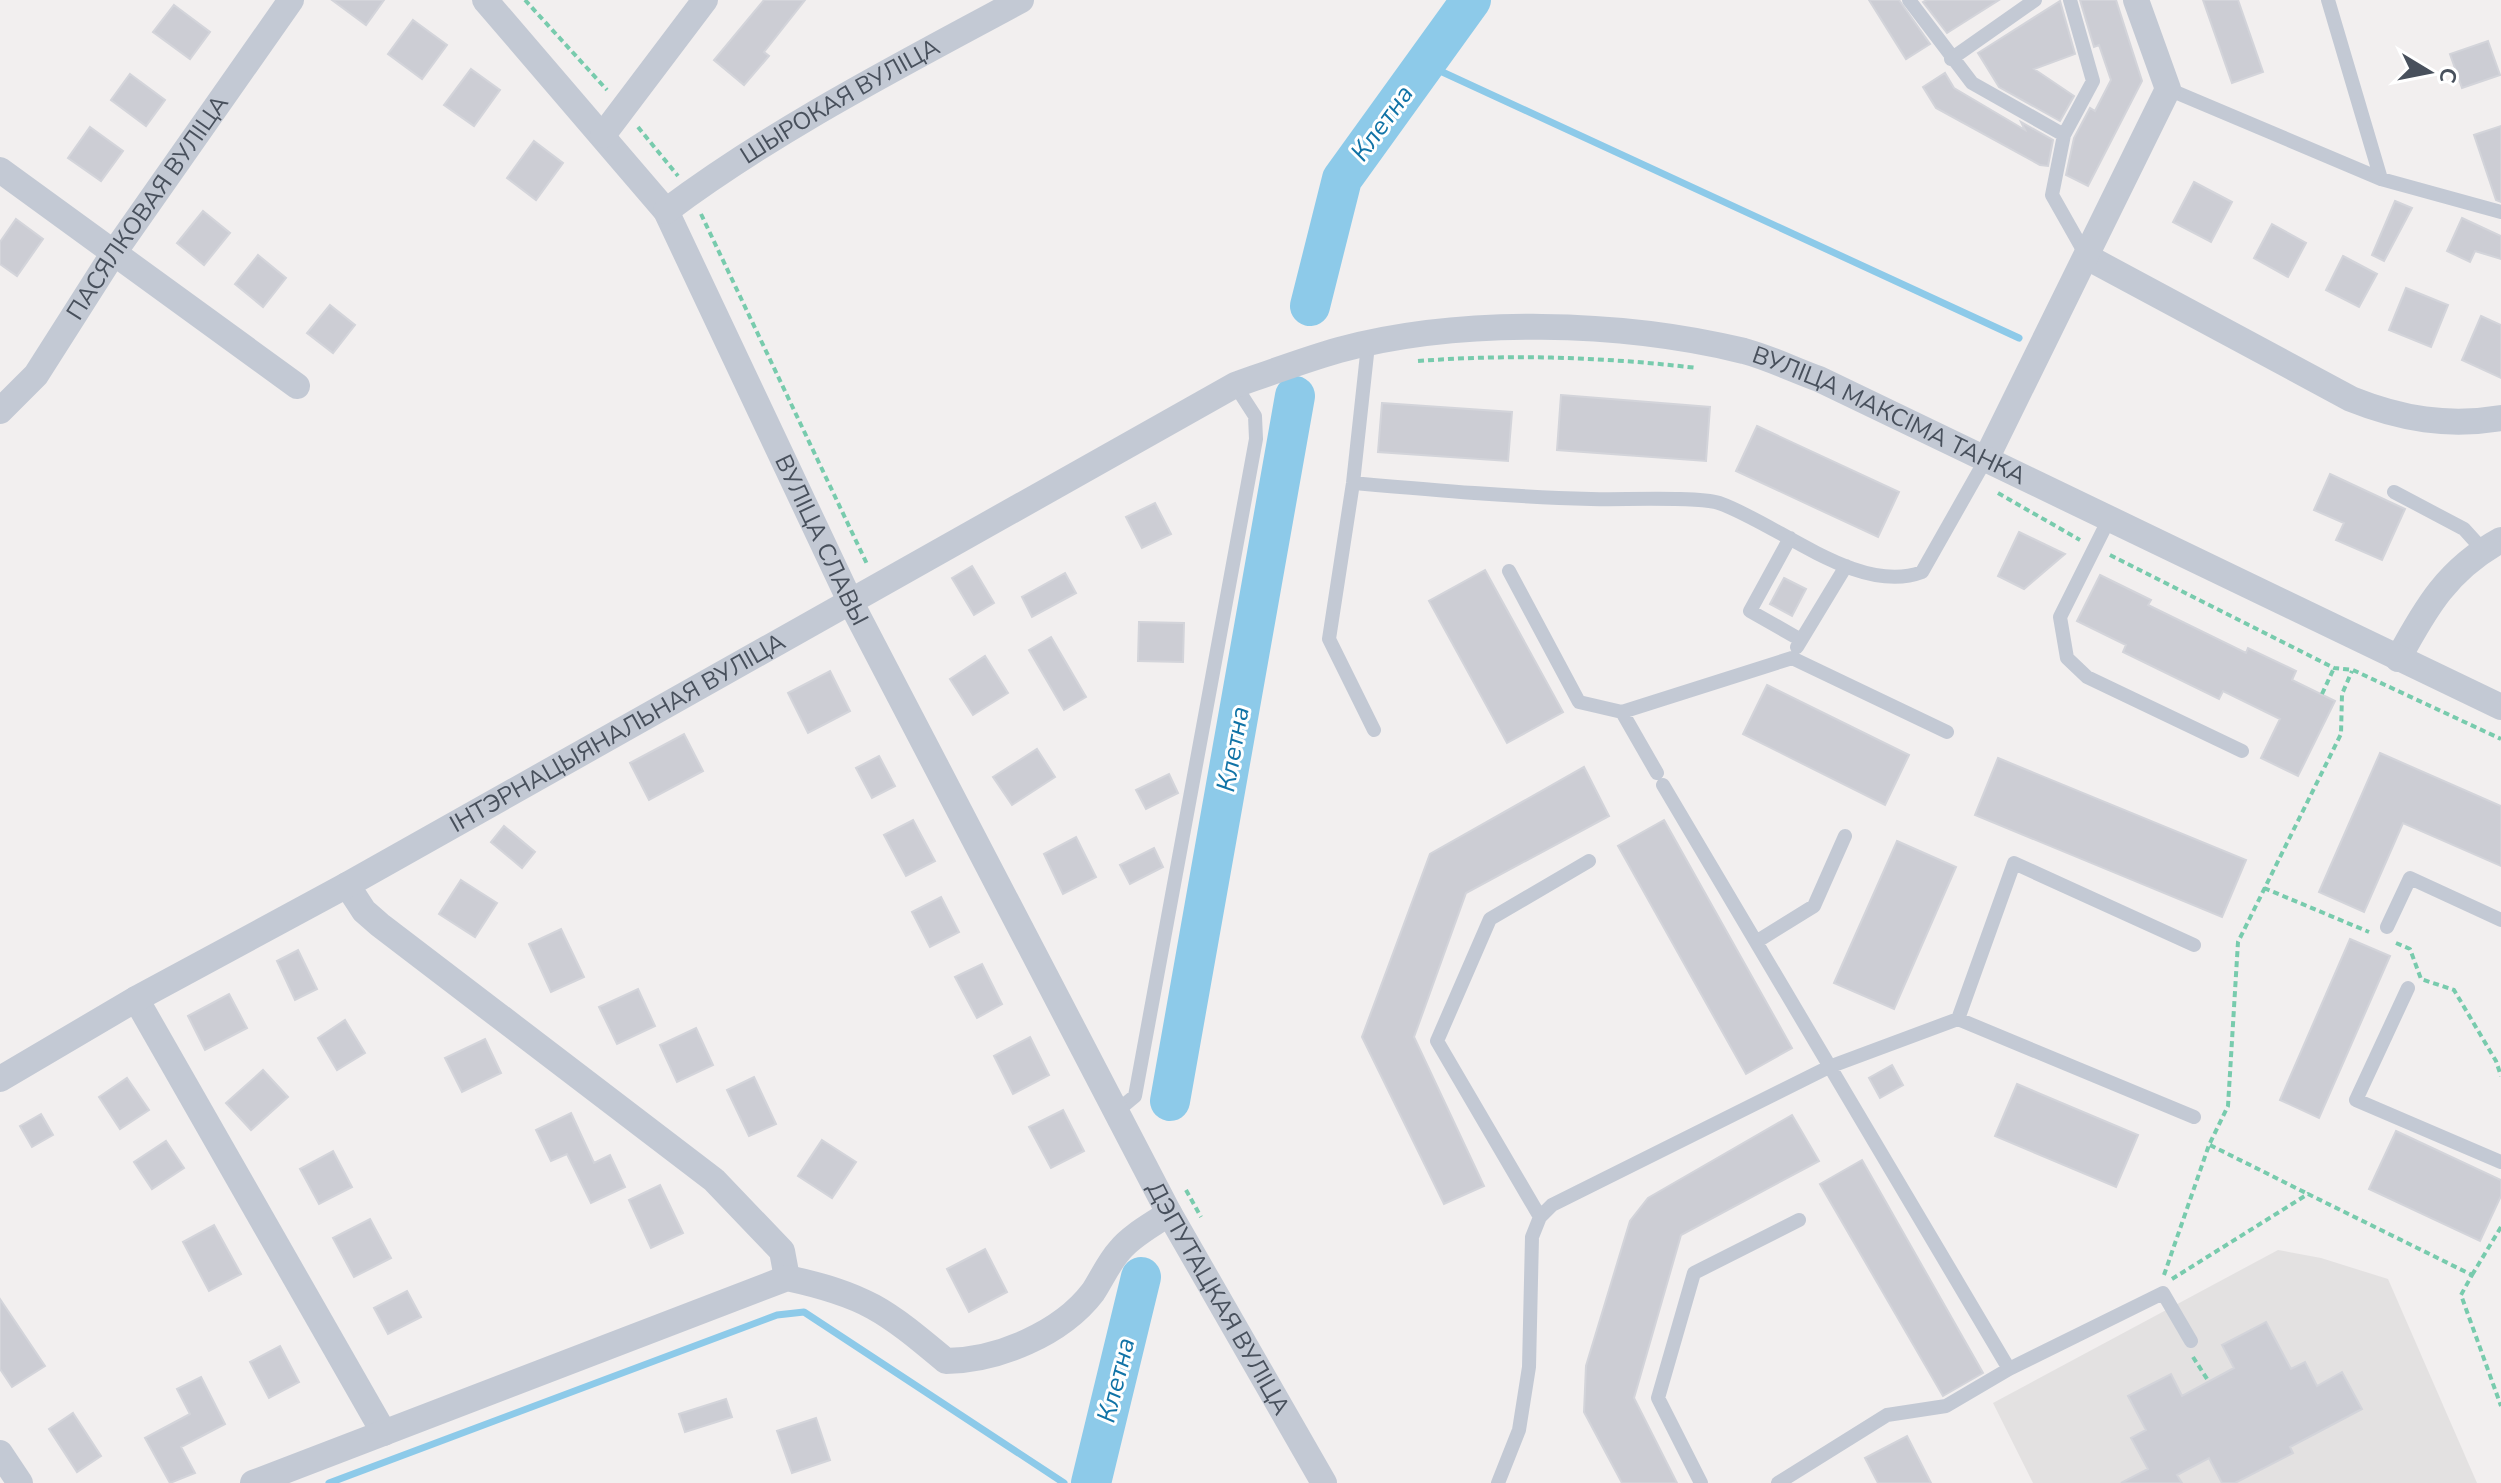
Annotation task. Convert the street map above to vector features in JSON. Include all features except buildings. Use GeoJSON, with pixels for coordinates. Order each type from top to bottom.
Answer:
{"type":"FeatureCollection","features":[{"type":"Feature","properties":{"kind":"street","name":"ПАСЯЛКОВАЯ ВУЛІЦА"},"geometry":{"type":"LineString","coordinates":[[0,411],[36,375],[113,254],[291,0]]}},
{"type":"Feature","properties":{"kind":"street","name":"ВУЛІЦА СЛАВЫ"},"geometry":{"type":"LineString","coordinates":[[485,0],[666,211],[850,601],[1117,1111]]}},
{"type":"Feature","properties":{"kind":"street"},"geometry":{"type":"LineString","coordinates":[[603,135],[705,0]]}},
{"type":"Feature","properties":{"kind":"street","name":"ШЫРОКАЯ ВУЛІЦА"},"geometry":{"type":"LineString","coordinates":[[666,211],[706,179],[792,124],[1021,0]]}},
{"type":"Feature","properties":{"kind":"street"},"geometry":{"type":"LineString","coordinates":[[1981,468],[2168,89],[2136,0]]}},
{"type":"Feature","properties":{"kind":"street"},"geometry":{"type":"LineString","coordinates":[[0,170],[297,386]]}},
{"type":"Feature","properties":{"kind":"street"},"geometry":{"type":"LineString","coordinates":[[2087,257],[2351,399],[2384,412],[2421,422],[2501,418]]}},
{"type":"Feature","properties":{"kind":"street","name":"ВУЛІЦА МАКСІМА ТАНКА"},"geometry":{"type":"LineString","coordinates":[[1235,385],[1302,362],[1425,334],[1541,328],[1653,335],[1746,352],[1819,379],[1981,468],[2109,519],[2501,707]]}},
{"type":"Feature","properties":{"kind":"street","name":"ІНТЭРНАЦЫЯНАЛЬНАЯ ВУЛІЦА"},"geometry":{"type":"LineString","coordinates":[[0,1079],[136,999],[347,885],[1235,385]]}},
{"type":"Feature","properties":{"kind":"street"},"geometry":{"type":"LineString","coordinates":[[2398,659],[2427,606],[2472,556],[2492,545]]}},
{"type":"Feature","properties":{"kind":"street"},"geometry":{"type":"LineString","coordinates":[[347,885],[364,911],[380,925],[714,1180],[782,1251],[787,1278]]}},
{"type":"Feature","properties":{"kind":"street"},"geometry":{"type":"LineString","coordinates":[[136,999],[384,1433]]}},
{"type":"Feature","properties":{"kind":"street","name":"ДЭПУТАЦКАЯ ВУЛІЦА"},"geometry":{"type":"LineString","coordinates":[[1117,1111],[1169,1213],[1324,1483]]}},
{"type":"Feature","properties":{"kind":"street"},"geometry":{"type":"LineString","coordinates":[[253,1483],[787,1278],[841,1290],[884,1310],[946,1361],[971,1361],[1031,1339],[1067,1320],[1092,1293],[1121,1249],[1169,1213]]}},
{"type":"Feature","properties":{"kind":"street"},"geometry":{"type":"LineString","coordinates":[[0,1453],[20,1483]]}},
{"type":"Feature","properties":{"kind":"lane"},"geometry":{"type":"LineString","coordinates":[[1909,0],[1972,83],[2064,135]]}},
{"type":"Feature","properties":{"kind":"lane"},"geometry":{"type":"LineString","coordinates":[[1951,59],[2035,0]]}},
{"type":"Feature","properties":{"kind":"lane"},"geometry":{"type":"LineString","coordinates":[[2070,0],[2093,81],[2064,135],[2052,195],[2087,257]]}},
{"type":"Feature","properties":{"kind":"lane"},"geometry":{"type":"LineString","coordinates":[[2328,0],[2381,179]]}},
{"type":"Feature","properties":{"kind":"lane"},"geometry":{"type":"LineString","coordinates":[[2168,89],[2381,179],[2501,212]]}},
{"type":"Feature","properties":{"kind":"lane"},"geometry":{"type":"LineString","coordinates":[[1368,345],[1353,483],[1329,639],[1374,730]]}},
{"type":"Feature","properties":{"kind":"lane"},"geometry":{"type":"LineString","coordinates":[[1117,1111],[1135,1096],[1256,439],[1255,416],[1235,385]]}},
{"type":"Feature","properties":{"kind":"lane"},"geometry":{"type":"LineString","coordinates":[[1353,483],[1518,497],[1717,502],[1846,566],[1882,578],[1905,578],[1922,572],[1981,468]]}},
{"type":"Feature","properties":{"kind":"lane"},"geometry":{"type":"LineString","coordinates":[[2394,492],[2492,545]]}},
{"type":"Feature","properties":{"kind":"lane"},"geometry":{"type":"LineString","coordinates":[[2109,519],[2060,617],[2067,658],[2087,677],[2242,751]]}},
{"type":"Feature","properties":{"kind":"lane"},"geometry":{"type":"LineString","coordinates":[[1790,538],[1750,611],[1801,640]]}},
{"type":"Feature","properties":{"kind":"lane"},"geometry":{"type":"LineString","coordinates":[[1792,658],[1846,566]]}},
{"type":"Feature","properties":{"kind":"lane"},"geometry":{"type":"LineString","coordinates":[[1509,571],[1579,702],[1622,712],[1792,658],[1947,732]]}},
{"type":"Feature","properties":{"kind":"lane"},"geometry":{"type":"LineString","coordinates":[[1622,712],[2009,1369]]}},
{"type":"Feature","properties":{"kind":"lane"},"geometry":{"type":"LineString","coordinates":[[1756,942],[1814,906],[1845,836]]}},
{"type":"Feature","properties":{"kind":"lane"},"geometry":{"type":"LineString","coordinates":[[1540,1217],[1437,1041],[1490,919],[1589,861]]}},
{"type":"Feature","properties":{"kind":"lane"},"geometry":{"type":"LineString","coordinates":[[1958,1019],[2014,863],[2194,945]]}},
{"type":"Feature","properties":{"kind":"lane"},"geometry":{"type":"LineString","coordinates":[[2384,932],[2410,878],[2501,920]]}},
{"type":"Feature","properties":{"kind":"lane"},"geometry":{"type":"LineString","coordinates":[[2408,988],[2356,1100],[2501,1162]]}},
{"type":"Feature","properties":{"kind":"lane"},"geometry":{"type":"LineString","coordinates":[[1498,1483],[1519,1430],[1529,1367],[1532,1237],[1540,1217],[1552,1205],[1610,1173],[1829,1067],[1958,1019],[2194,1117]]}},
{"type":"Feature","properties":{"kind":"lane"},"geometry":{"type":"LineString","coordinates":[[1701,1483],[1658,1398],[1694,1273],[1799,1220]]}},
{"type":"Feature","properties":{"kind":"lane"},"geometry":{"type":"LineString","coordinates":[[1778,1483],[1887,1415],[1946,1406],[2009,1369],[2163,1293],[2189,1344]]}},
{"type":"Feature","properties":{"kind":"path"},"geometry":{"type":"LineString","coordinates":[[1414,361],[1538,356],[1615,358],[1702,368]]}},
{"type":"Feature","properties":{"kind":"path"},"geometry":{"type":"LineString","coordinates":[[1981,468],[2004,499],[2095,547],[2334,668],[2353,670],[2501,739]]}},
{"type":"Feature","properties":{"kind":"path"},"geometry":{"type":"LineString","coordinates":[[2322,694],[2334,668]]}},
{"type":"Feature","properties":{"kind":"path"},"geometry":{"type":"LineString","coordinates":[[2308,1194],[2160,1287],[2209,1145],[2228,1106],[2238,942],[2341,734],[2342,694],[2353,670]]}},
{"type":"Feature","properties":{"kind":"path"},"geometry":{"type":"LineString","coordinates":[[2264,888],[2384,932]]}},
{"type":"Feature","properties":{"kind":"path"},"geometry":{"type":"LineString","coordinates":[[2395,943],[2410,949],[2421,979],[2454,990],[2501,1076]]}},
{"type":"Feature","properties":{"kind":"path"},"geometry":{"type":"LineString","coordinates":[[2209,1145],[2472,1275]]}},
{"type":"Feature","properties":{"kind":"path"},"geometry":{"type":"LineString","coordinates":[[2501,1227],[2461,1295],[2501,1406]]}},
{"type":"Feature","properties":{"kind":"path"},"geometry":{"type":"LineString","coordinates":[[2189,1344],[2209,1382]]}},
{"type":"Feature","properties":{"kind":"shaded area"},"geometry":{"type":"Polygon","coordinates":[[[2278,1250],[2321,1258],[2388,1279],[2477,1483],[2033,1483],[1993,1403],[2278,1250]]]}},
{"type":"Feature","properties":{"kind":"waterway","name":"Клетна"},"geometry":{"type":"LineString","coordinates":[[1310,306],[1342,179],[1471,0]]}},
{"type":"Feature","properties":{"kind":"waterway"},"geometry":{"type":"LineString","coordinates":[[1425,64],[2019,338]]}},
{"type":"Feature","properties":{"kind":"waterway","name":"Клетна"},"geometry":{"type":"LineString","coordinates":[[1170,1101],[1295,396]]}},
{"type":"Feature","properties":{"kind":"waterway","name":"Клетна"},"geometry":{"type":"LineString","coordinates":[[1091,1483],[1141,1277]]}},
{"type":"Feature","properties":{"kind":"waterway"},"geometry":{"type":"LineString","coordinates":[[329,1483],[777,1315],[804,1312],[1064,1483]]}}]}
